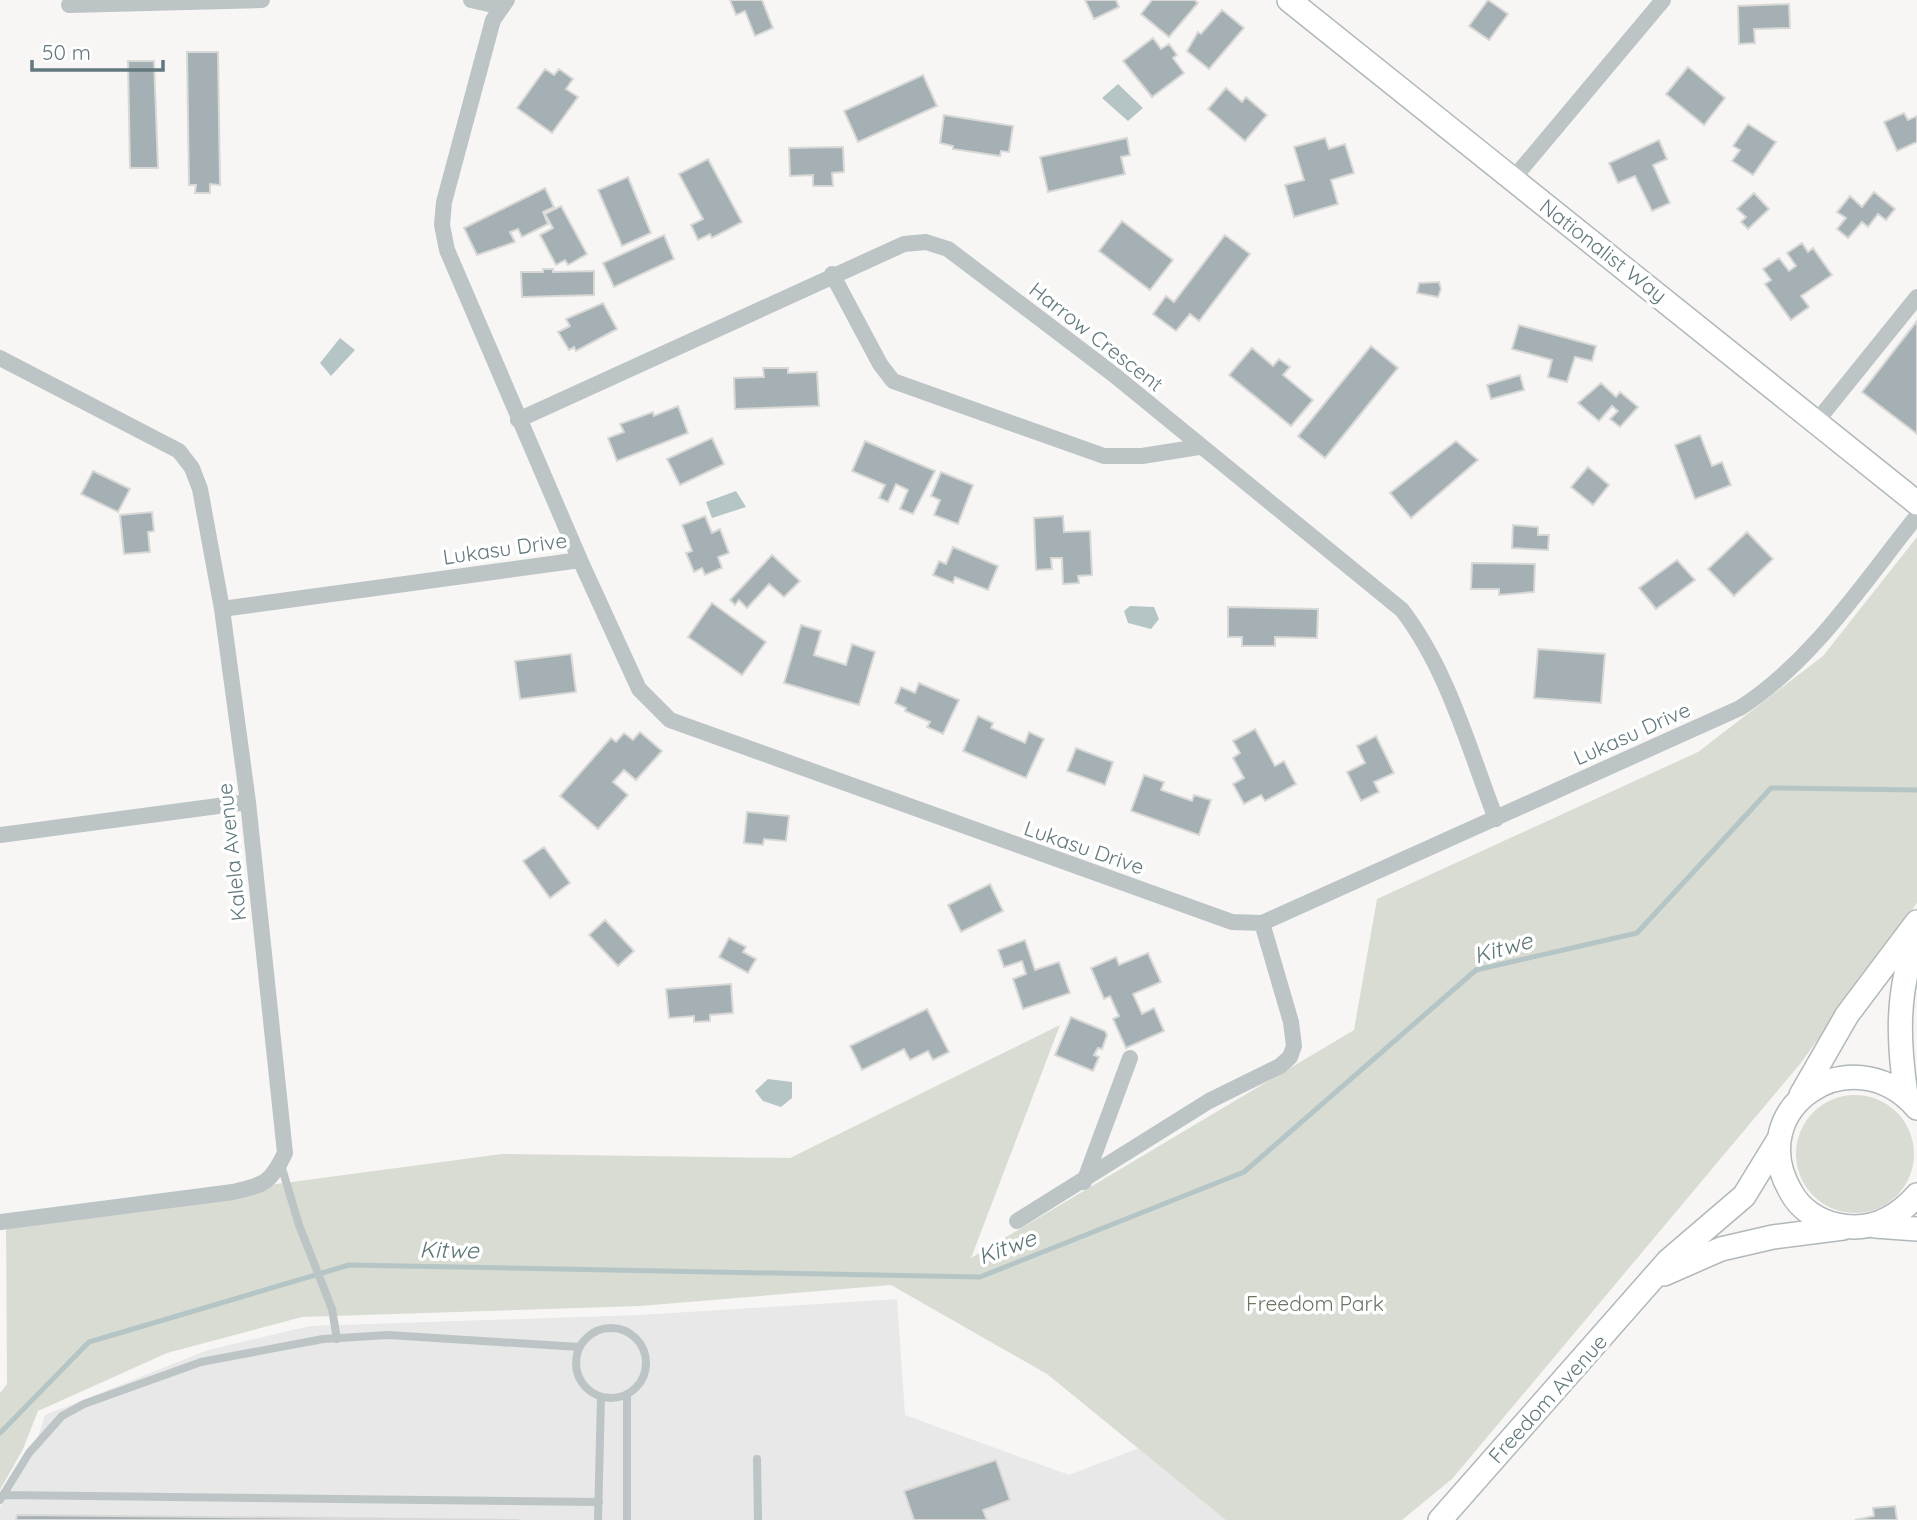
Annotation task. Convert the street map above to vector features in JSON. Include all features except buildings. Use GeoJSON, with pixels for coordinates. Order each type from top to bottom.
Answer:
{"type":"FeatureCollection","features":[{"type":"Feature","properties":{"kind":"main road","name":"Nationalist Way"},"geometry":{"type":"LineString","coordinates":[[1289,0],[1818,421],[1917,503]]}},
{"type":"Feature","properties":{"kind":"main road"},"geometry":{"type":"LineString","coordinates":[[1798,1101],[1847,1015],[1917,922]]}},
{"type":"Feature","properties":{"kind":"main road"},"geometry":{"type":"LineString","coordinates":[[1911,1102],[1898,1032],[1901,993],[1917,938]]}},
{"type":"Feature","properties":{"kind":"main road"},"geometry":{"type":"LineString","coordinates":[[1798,1101],[1816,1086],[1839,1077],[1862,1076],[1885,1082],[1911,1102]]}},
{"type":"Feature","properties":{"kind":"main road","name":"Freedom Avenue"},"geometry":{"type":"LineString","coordinates":[[1440,1520],[1668,1261],[1744,1196],[1779,1139],[1786,1118],[1798,1101]]}},
{"type":"Feature","properties":{"kind":"main road"},"geometry":{"type":"LineString","coordinates":[[1779,1139],[1779,1159],[1784,1180],[1794,1198],[1809,1213],[1828,1223],[1917,1229]]}},
{"type":"Feature","properties":{"kind":"main road"},"geometry":{"type":"LineString","coordinates":[[1859,1227],[1888,1220],[1905,1209],[1917,1195]]}},
{"type":"Feature","properties":{"kind":"main road","name":"Freedom Avenue"},"geometry":{"type":"LineString","coordinates":[[1655,1278],[1721,1249],[1773,1237],[1859,1227]]}},
{"type":"Feature","properties":{"kind":"street"},"geometry":{"type":"LineString","coordinates":[[69,5],[262,0]]}},
{"type":"Feature","properties":{"kind":"street"},"geometry":{"type":"LineString","coordinates":[[471,0],[505,4]]}},
{"type":"Feature","properties":{"kind":"street"},"geometry":{"type":"LineString","coordinates":[[1513,179],[1662,0]]}},
{"type":"Feature","properties":{"kind":"street"},"geometry":{"type":"LineString","coordinates":[[505,4],[493,20],[444,202],[442,225],[447,250],[580,559]]}},
{"type":"Feature","properties":{"kind":"street","name":"Harrow Crescent"},"geometry":{"type":"LineString","coordinates":[[519,420],[832,274],[904,244],[926,242],[948,249],[1113,374],[1199,447],[1402,610],[1420,634],[1436,666],[1496,819]]}},
{"type":"Feature","properties":{"kind":"street"},"geometry":{"type":"LineString","coordinates":[[832,274],[880,364],[893,382],[1104,456],[1142,456],[1199,447]]}},
{"type":"Feature","properties":{"kind":"street"},"geometry":{"type":"LineString","coordinates":[[1818,421],[1917,297]]}},
{"type":"Feature","properties":{"kind":"street","name":"Kalela Avenue"},"geometry":{"type":"LineString","coordinates":[[0,358],[179,451],[192,468],[200,489],[222,609],[248,802],[285,1153],[280,1163]]}},
{"type":"Feature","properties":{"kind":"street","name":"Lukasu Drive"},"geometry":{"type":"LineString","coordinates":[[222,609],[580,559],[639,690],[652,707],[670,720],[1232,922],[1262,923],[1740,708],[1810,649],[1917,516]]}},
{"type":"Feature","properties":{"kind":"street"},"geometry":{"type":"LineString","coordinates":[[0,835],[248,802]]}},
{"type":"Feature","properties":{"kind":"street"},"geometry":{"type":"LineString","coordinates":[[1017,1221],[1084,1182],[1209,1101],[1280,1066],[1290,1057],[1294,1046],[1291,1022],[1262,923]]}},
{"type":"Feature","properties":{"kind":"street"},"geometry":{"type":"LineString","coordinates":[[1084,1182],[1130,1058]]}},
{"type":"Feature","properties":{"kind":"street"},"geometry":{"type":"LineString","coordinates":[[0,1222],[233,1192],[262,1185],[275,1174],[280,1163]]}},
{"type":"Feature","properties":{"kind":"lane"},"geometry":{"type":"LineString","coordinates":[[280,1163],[308,1249],[332,1309],[337,1339]]}},
{"type":"Feature","properties":{"kind":"lane"},"geometry":{"type":"LineString","coordinates":[[607,1327],[624,1330],[637,1339],[646,1356],[646,1366],[639,1383],[619,1398],[601,1397],[586,1388],[581,1381],[576,1364],[579,1347],[591,1333],[607,1327]]}},
{"type":"Feature","properties":{"kind":"lane"},"geometry":{"type":"LineString","coordinates":[[2,1498],[42,1436],[62,1416],[84,1404],[201,1362],[337,1339],[388,1335],[579,1347]]}},
{"type":"Feature","properties":{"kind":"lane"},"geometry":{"type":"LineString","coordinates":[[627,1394],[627,1520]]}},
{"type":"Feature","properties":{"kind":"lane"},"geometry":{"type":"LineString","coordinates":[[598,1520],[601,1397]]}},
{"type":"Feature","properties":{"kind":"lane"},"geometry":{"type":"LineString","coordinates":[[757,1459],[758,1520]]}},
{"type":"Feature","properties":{"kind":"lane"},"geometry":{"type":"LineString","coordinates":[[2,1498],[599,1502]]}},
{"type":"Feature","properties":{"kind":"shaded area"},"geometry":{"type":"Polygon","coordinates":[[[1118,84],[1143,108],[1128,121],[1102,98],[1118,84]]]}},
{"type":"Feature","properties":{"kind":"shaded area"},"geometry":{"type":"Polygon","coordinates":[[[340,338],[355,350],[331,376],[320,363],[340,338]]]}},
{"type":"Feature","properties":{"kind":"shaded area"},"geometry":{"type":"Polygon","coordinates":[[[736,491],[746,507],[712,518],[706,502],[736,491]]]}},
{"type":"Feature","properties":{"kind":"shaded area"},"geometry":{"type":"Polygon","coordinates":[[[1130,606],[1154,607],[1159,619],[1151,629],[1128,623],[1124,611],[1130,606]]]}},
{"type":"Feature","properties":{"kind":"shaded area"},"geometry":{"type":"Polygon","coordinates":[[[768,1079],[792,1082],[792,1098],[781,1107],[763,1101],[755,1091],[768,1079]]]}},
{"type":"Feature","properties":{"kind":"shaded area"},"geometry":{"type":"Polygon","coordinates":[[[897,1299],[905,1415],[1069,1475],[1209,1421],[1256,1520],[0,1520],[0,1507],[35,1447],[45,1415],[208,1350],[310,1326],[640,1315],[897,1299]]]}},
{"type":"Feature","properties":{"kind":"green space","name":"Freedom Park"},"geometry":{"type":"Polygon","coordinates":[[[1917,537],[1917,903],[1800,1064],[1452,1479],[1402,1520],[1226,1520],[1047,1374],[891,1285],[640,1306],[302,1317],[167,1353],[38,1411],[23,1449],[0,1490],[0,1393],[7,1384],[6,1220],[502,1154],[790,1158],[1060,1025],[971,1258],[1354,1030],[1377,899],[1698,752],[1823,656],[1917,537]]]}},
{"type":"Feature","properties":{"kind":"green space"},"geometry":{"type":"Polygon","coordinates":[[[1855,1095],[1878,1099],[1897,1112],[1910,1131],[1914,1154],[1910,1177],[1897,1196],[1878,1209],[1855,1213],[1832,1209],[1813,1196],[1800,1177],[1796,1154],[1800,1131],[1813,1112],[1832,1099],[1855,1095]]]}},
{"type":"Feature","properties":{"kind":"waterway","name":"Kitwe"},"geometry":{"type":"LineString","coordinates":[[0,1433],[89,1342],[349,1265],[980,1277],[1244,1172],[1476,970],[1637,933],[1771,788],[1917,790]]}}]}
